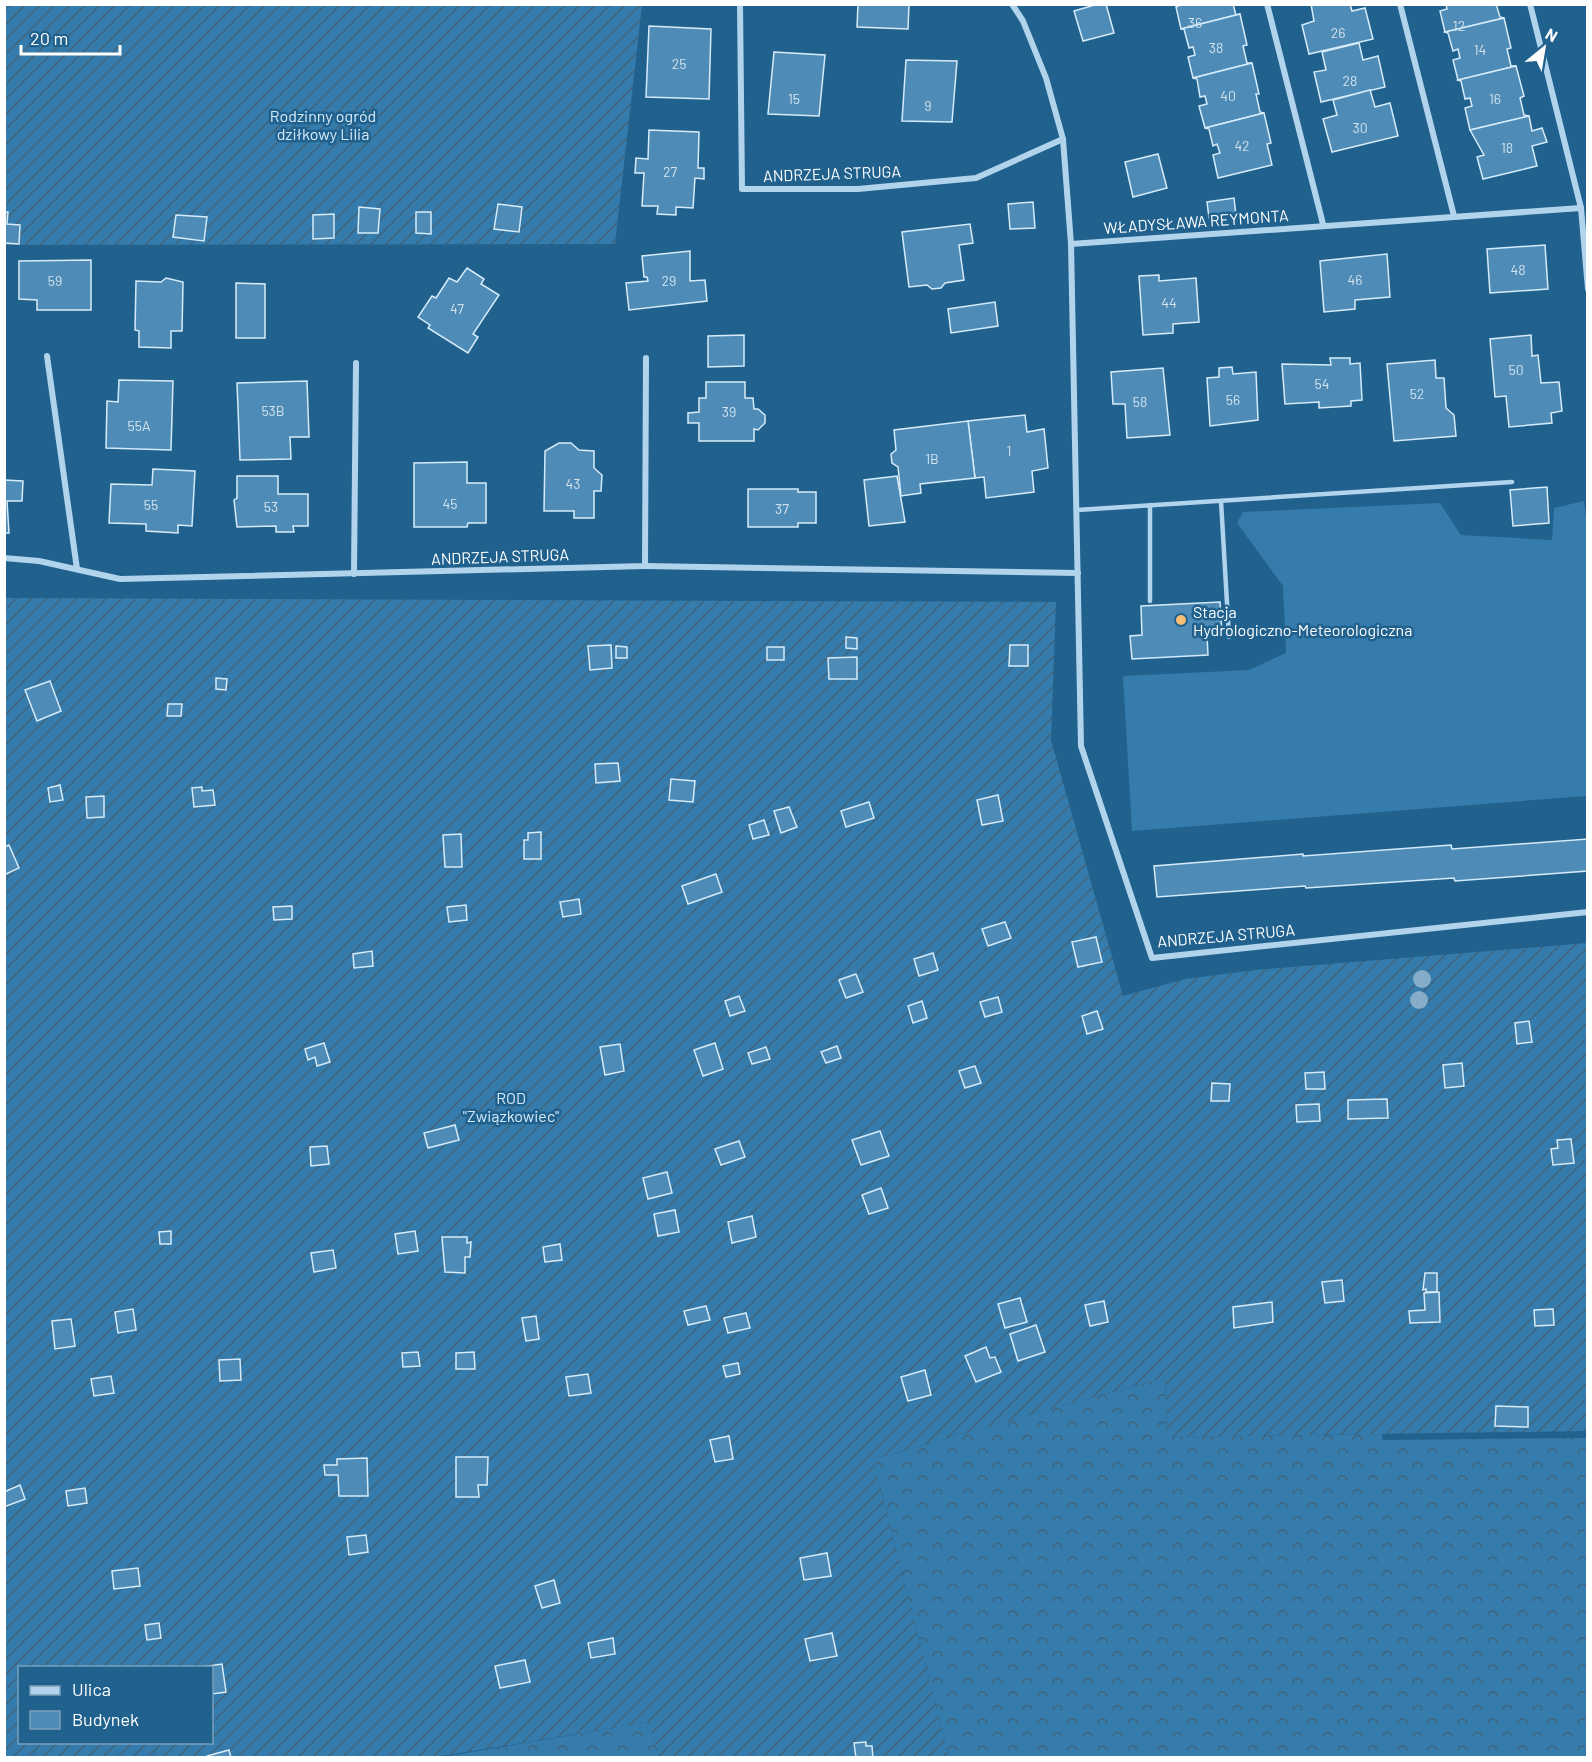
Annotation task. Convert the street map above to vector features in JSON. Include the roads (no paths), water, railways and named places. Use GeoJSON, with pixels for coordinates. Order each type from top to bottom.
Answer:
{"type":"FeatureCollection","features":[{"type":"Feature","properties":{"kind":"street","name":"ANDRZEJA STRUGA"},"geometry":{"type":"LineString","coordinates":[[740,4],[742,189],[858,189],[976,178],[1063,139]]}},
{"type":"Feature","properties":{"kind":"street","name":"ANDRZEJA STRUGA"},"geometry":{"type":"LineString","coordinates":[[1012,4],[1023,21],[1046,78],[1063,139],[1071,244],[1081,746],[1152,958],[1587,912]]}},
{"type":"Feature","properties":{"kind":"street"},"geometry":{"type":"LineString","coordinates":[[1267,4],[1323,224]]}},
{"type":"Feature","properties":{"kind":"street"},"geometry":{"type":"LineString","coordinates":[[1400,4],[1454,216]]}},
{"type":"Feature","properties":{"kind":"street"},"geometry":{"type":"LineString","coordinates":[[1530,4],[1581,208],[1587,289]]}},
{"type":"Feature","properties":{"kind":"street","name":"WŁADYSŁAWA REYMONTA"},"geometry":{"type":"LineString","coordinates":[[1071,244],[1323,224],[1581,208]]}},
{"type":"Feature","properties":{"kind":"street"},"geometry":{"type":"LineString","coordinates":[[47,356],[77,569]]}},
{"type":"Feature","properties":{"kind":"street"},"geometry":{"type":"LineString","coordinates":[[645,566],[646,358]]}},
{"type":"Feature","properties":{"kind":"street"},"geometry":{"type":"LineString","coordinates":[[354,574],[356,363]]}},
{"type":"Feature","properties":{"kind":"street","name":"ANDRZEJA STRUGA"},"geometry":{"type":"LineString","coordinates":[[4,558],[39,561],[120,579],[645,566],[1078,573]]}},
{"type":"Feature","properties":{"kind":"lane"},"geometry":{"type":"LineString","coordinates":[[1077,510],[1512,482]]}},
{"type":"Feature","properties":{"kind":"lane"},"geometry":{"type":"LineString","coordinates":[[1221,501],[1229,637]]}},
{"type":"Feature","properties":{"kind":"lane"},"geometry":{"type":"LineString","coordinates":[[1150,505],[1150,601]]}},
{"type":"Feature","properties":{"kind":"place","name":"Stacja Hydrologiczno-Meteorologiczna"},"geometry":{"type":"Point","coordinates":[1181,620]}},
{"type":"Feature","properties":{"kind":"park label","name":"Rodzinny ogród dziłkowy Lilia"},"geometry":{"type":"Point","coordinates":[323,124]}},
{"type":"Feature","properties":{"kind":"park label","name":"ROD \"Związkowiec\""},"geometry":{"type":"Point","coordinates":[511,1106]}}]}
